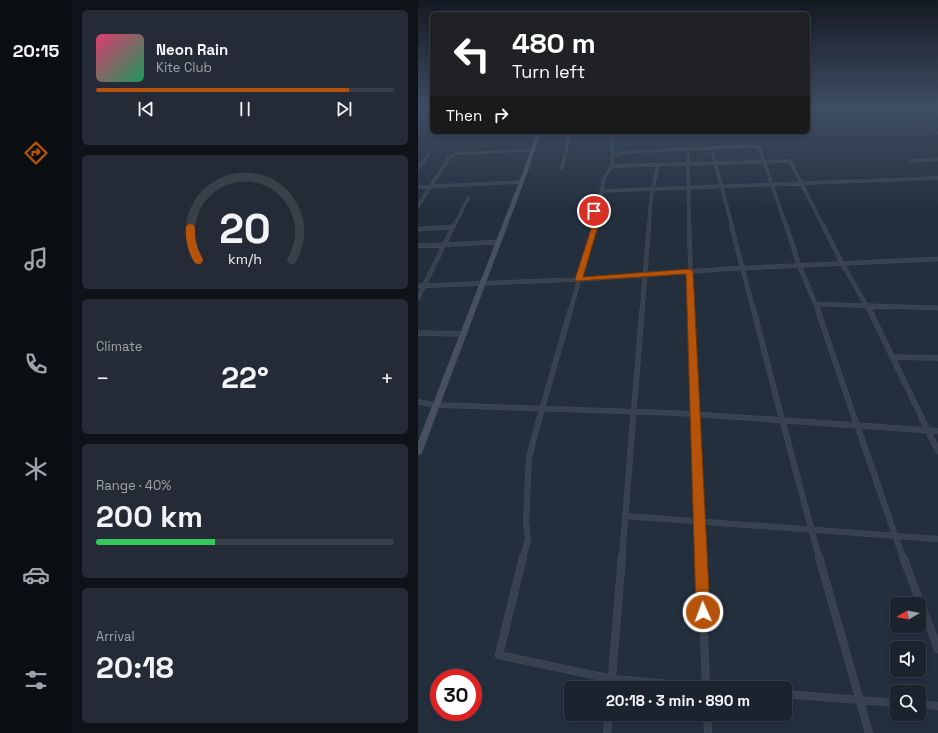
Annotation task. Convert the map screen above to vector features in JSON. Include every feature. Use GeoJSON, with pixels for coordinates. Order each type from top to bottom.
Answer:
{"type":"FeatureCollection","features":[{"type":"Feature","properties":{"kind":"street"},"geometry":{"type":"LineString","coordinates":[[418,452],[522,182],[536,140]]}},
{"type":"Feature","properties":{"kind":"street"},"geometry":{"type":"LineString","coordinates":[[562,169],[568,140]]}},
{"type":"Feature","properties":{"kind":"street"},"geometry":{"type":"LineString","coordinates":[[612,140],[612,166],[604,178],[594,209],[595,226],[578,279],[529,458],[526,521],[528,539],[498,655],[612,679],[633,681]]}},
{"type":"Feature","properties":{"kind":"street"},"geometry":{"type":"LineString","coordinates":[[612,154],[688,149],[759,147],[770,185],[799,265],[816,304],[894,536],[938,649]]}},
{"type":"Feature","properties":{"kind":"street"},"geometry":{"type":"LineString","coordinates":[[711,148],[812,530],[869,733]]}},
{"type":"Feature","properties":{"kind":"street"},"geometry":{"type":"LineString","coordinates":[[688,149],[690,164],[690,271],[706,681]]}},
{"type":"Feature","properties":{"kind":"street"},"geometry":{"type":"LineString","coordinates":[[418,206],[448,159],[453,154],[533,150]]}},
{"type":"Feature","properties":{"kind":"street"},"geometry":{"type":"LineString","coordinates":[[418,168],[429,154]]}},
{"type":"Feature","properties":{"kind":"street"},"geometry":{"type":"LineString","coordinates":[[910,160],[938,159]]}},
{"type":"Feature","properties":{"kind":"street"},"geometry":{"type":"LineString","coordinates":[[612,166],[790,161],[842,263],[867,305],[938,450]]}},
{"type":"Feature","properties":{"kind":"street"},"geometry":{"type":"LineString","coordinates":[[612,679],[645,274],[653,189],[658,165]]}},
{"type":"Feature","properties":{"kind":"street"},"geometry":{"type":"LineString","coordinates":[[601,191],[938,178]]}},
{"type":"Feature","properties":{"kind":"street"},"geometry":{"type":"LineString","coordinates":[[418,187],[522,182]]}},
{"type":"Feature","properties":{"kind":"street"},"geometry":{"type":"LineString","coordinates":[[418,298],[468,198]]}},
{"type":"Feature","properties":{"kind":"street"},"geometry":{"type":"LineString","coordinates":[[418,229],[453,227]]}},
{"type":"Feature","properties":{"kind":"street"},"geometry":{"type":"LineString","coordinates":[[418,246],[499,242]]}},
{"type":"Feature","properties":{"kind":"street"},"geometry":{"type":"LineString","coordinates":[[418,286],[578,279],[743,268],[938,259]]}},
{"type":"Feature","properties":{"kind":"street"},"geometry":{"type":"LineString","coordinates":[[816,304],[938,308]]}},
{"type":"Feature","properties":{"kind":"street"},"geometry":{"type":"LineString","coordinates":[[418,333],[464,334]]}},
{"type":"Feature","properties":{"kind":"street"},"geometry":{"type":"LineString","coordinates":[[893,357],[938,358]]}},
{"type":"Feature","properties":{"kind":"street"},"geometry":{"type":"LineString","coordinates":[[418,402],[437,405],[695,415],[938,431]]}},
{"type":"Feature","properties":{"kind":"street"},"geometry":{"type":"LineString","coordinates":[[625,516],[938,539]]}},
{"type":"Feature","properties":{"kind":"street"},"geometry":{"type":"LineString","coordinates":[[792,695],[890,702]]}},
{"type":"Feature","properties":{"kind":"street"},"geometry":{"type":"LineString","coordinates":[[926,705],[938,706]]}},
{"type":"Feature","properties":{"kind":"street"},"geometry":{"type":"LineString","coordinates":[[607,733],[608,721]]}},
{"type":"Feature","properties":{"kind":"street"},"geometry":{"type":"LineString","coordinates":[[707,721],[708,733]]}},
{"type":"Feature","properties":{"kind":"route"},"geometry":{"type":"LineString","coordinates":[[594,211],[593,215],[595,226],[578,279],[690,271],[703,612]]}}]}
